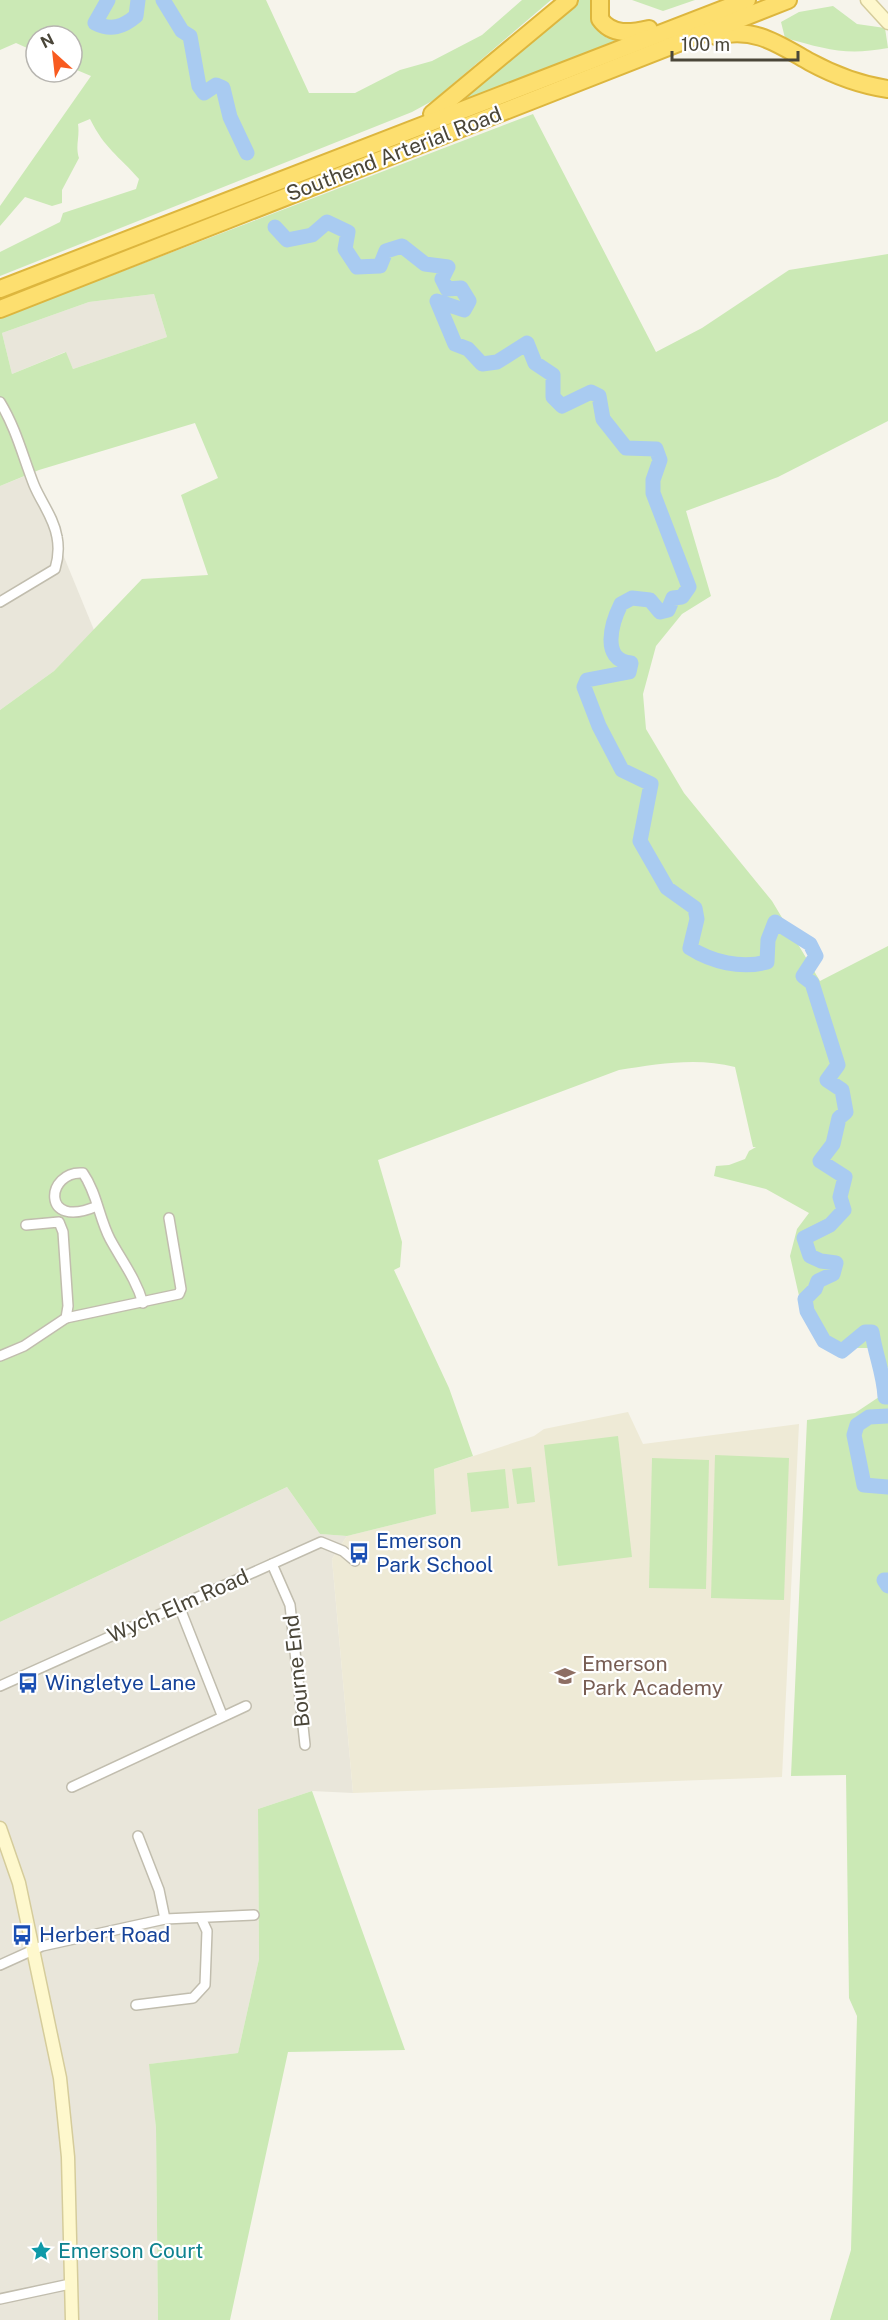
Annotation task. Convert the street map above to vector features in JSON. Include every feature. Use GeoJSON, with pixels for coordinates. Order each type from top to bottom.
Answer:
{"type":"FeatureCollection","features":[{"type":"Feature","properties":{"kind":"highway"},"geometry":{"type":"LineString","coordinates":[[400,133],[457,96],[569,0]]}},
{"type":"Feature","properties":{"kind":"highway"},"geometry":{"type":"LineString","coordinates":[[600,0],[598,11],[604,25],[615,31],[628,33],[747,0]]}},
{"type":"Feature","properties":{"kind":"highway","name":"Southend Arterial Road"},"geometry":{"type":"LineString","coordinates":[[0,289],[747,0]]}},
{"type":"Feature","properties":{"kind":"highway","name":"Southend Arterial Road"},"geometry":{"type":"LineString","coordinates":[[0,309],[788,0]]}},
{"type":"Feature","properties":{"kind":"highway"},"geometry":{"type":"LineString","coordinates":[[664,49],[732,33],[754,33],[787,47],[838,76],[887,89]]}},
{"type":"Feature","properties":{"kind":"street"},"geometry":{"type":"LineString","coordinates":[[869,3],[888,23]]}},
{"type":"Feature","properties":{"kind":"street"},"geometry":{"type":"LineString","coordinates":[[0,402],[15,431],[34,485],[58,537],[58,559],[55,569],[0,602]]}},
{"type":"Feature","properties":{"kind":"street"},"geometry":{"type":"LineString","coordinates":[[97,1206],[83,1212],[67,1214],[61,1211],[56,1202],[55,1189],[60,1181],[73,1173],[83,1173],[91,1184],[110,1240],[137,1282],[143,1303]]}},
{"type":"Feature","properties":{"kind":"street"},"geometry":{"type":"LineString","coordinates":[[0,1356],[24,1346],[66,1318],[179,1294],[182,1289],[169,1218]]}},
{"type":"Feature","properties":{"kind":"street"},"geometry":{"type":"LineString","coordinates":[[26,1225],[59,1222],[63,1232],[68,1306],[66,1318]]}},
{"type":"Feature","properties":{"kind":"street","name":"Wych Elm Road"},"geometry":{"type":"LineString","coordinates":[[0,1686],[321,1542],[343,1551],[355,1561]]}},
{"type":"Feature","properties":{"kind":"street","name":"Bourne End"},"geometry":{"type":"LineString","coordinates":[[272,1564],[291,1605],[305,1745]]}},
{"type":"Feature","properties":{"kind":"street"},"geometry":{"type":"LineString","coordinates":[[179,1606],[222,1715]]}},
{"type":"Feature","properties":{"kind":"street"},"geometry":{"type":"LineString","coordinates":[[72,1788],[222,1715],[246,1706]]}},
{"type":"Feature","properties":{"kind":"street"},"geometry":{"type":"LineString","coordinates":[[0,1828],[20,1883],[58,2070],[67,2136],[72,2320]]}},
{"type":"Feature","properties":{"kind":"street"},"geometry":{"type":"LineString","coordinates":[[138,1836],[159,1890],[165,1919]]}},
{"type":"Feature","properties":{"kind":"street"},"geometry":{"type":"LineString","coordinates":[[0,1965],[42,1946],[165,1919],[254,1915]]}},
{"type":"Feature","properties":{"kind":"street"},"geometry":{"type":"LineString","coordinates":[[136,2005],[193,1998],[205,1985],[207,1931],[201,1918]]}},
{"type":"Feature","properties":{"kind":"street"},"geometry":{"type":"LineString","coordinates":[[0,2299],[70,2284]]}},
{"type":"Feature","properties":{"kind":"shaded area"},"geometry":{"type":"Polygon","coordinates":[[[154,294],[167,337],[73,369],[65,352],[12,374],[2,333],[89,302],[154,294]]]}},
{"type":"Feature","properties":{"kind":"shaded area"},"geometry":{"type":"Polygon","coordinates":[[[30,474],[94,630],[54,671],[0,710],[0,486],[30,474]]]}},
{"type":"Feature","properties":{"kind":"shaded area","name":"Emerson Park Academy"},"geometry":{"type":"Polygon","coordinates":[[[628,1412],[643,1444],[799,1424],[782,1777],[353,1793],[332,1559],[347,1536],[436,1514],[434,1469],[534,1436],[544,1429],[628,1412]]]}},
{"type":"Feature","properties":{"kind":"shaded area"},"geometry":{"type":"Polygon","coordinates":[[[287,1487],[320,1534],[347,1536],[332,1559],[353,1793],[312,1791],[258,1809],[259,1959],[238,2053],[150,2064],[156,2128],[158,2320],[0,2320],[0,1622],[287,1487]]]}},
{"type":"Feature","properties":{"kind":"green space"},"geometry":{"type":"Polygon","coordinates":[[[0,0],[266,0],[309,93],[355,93],[400,70],[432,61],[482,35],[522,0],[551,0],[434,100],[412,112],[0,276],[0,252],[60,222],[63,213],[136,189],[139,179],[107,145],[90,119],[78,124],[79,158],[62,190],[62,203],[52,206],[25,197],[0,226],[0,206],[91,76],[84,73],[84,24],[24,24],[24,47],[16,43],[0,50],[0,0]]]}},
{"type":"Feature","properties":{"kind":"green space"},"geometry":{"type":"Polygon","coordinates":[[[575,0],[593,0],[591,20],[607,38],[630,39],[451,107],[575,0]]]}},
{"type":"Feature","properties":{"kind":"green space"},"geometry":{"type":"Polygon","coordinates":[[[632,0],[695,0],[663,11],[632,0]]]}},
{"type":"Feature","properties":{"kind":"green space"},"geometry":{"type":"Polygon","coordinates":[[[833,6],[857,24],[885,28],[888,48],[847,51],[785,38],[781,22],[799,12],[833,6]]]}},
{"type":"Feature","properties":{"kind":"green space"},"geometry":{"type":"Polygon","coordinates":[[[533,114],[656,352],[702,328],[789,270],[888,254],[888,421],[778,477],[686,511],[711,596],[682,614],[656,646],[643,694],[646,729],[684,793],[772,901],[820,981],[888,946],[888,1369],[879,1348],[844,1348],[819,1333],[802,1309],[790,1256],[797,1229],[809,1213],[766,1189],[714,1176],[716,1166],[729,1165],[745,1159],[749,1151],[756,1147],[753,1147],[735,1067],[692,1062],[619,1070],[378,1160],[402,1242],[400,1267],[394,1270],[449,1388],[473,1456],[434,1469],[436,1514],[347,1536],[320,1534],[287,1487],[0,1622],[0,710],[54,671],[142,579],[208,575],[181,495],[218,478],[195,423],[39,470],[0,486],[0,318],[533,114]],[[154,294],[89,302],[2,333],[12,374],[66,352],[73,369],[167,337],[154,294]]]}},
{"type":"Feature","properties":{"kind":"green space"},"geometry":{"type":"Polygon","coordinates":[[[888,1391],[888,2320],[830,2320],[851,2250],[857,2016],[849,1998],[846,1775],[791,1776],[807,1420],[855,1413],[888,1391]]]}},
{"type":"Feature","properties":{"kind":"green space"},"geometry":{"type":"Polygon","coordinates":[[[618,1436],[632,1557],[558,1566],[544,1445],[618,1436]]]}},
{"type":"Feature","properties":{"kind":"green space"},"geometry":{"type":"Polygon","coordinates":[[[715,1455],[789,1458],[784,1600],[711,1598],[715,1455]]]}},
{"type":"Feature","properties":{"kind":"green space"},"geometry":{"type":"Polygon","coordinates":[[[652,1458],[709,1460],[706,1589],[649,1588],[652,1458]]]}},
{"type":"Feature","properties":{"kind":"green space"},"geometry":{"type":"Polygon","coordinates":[[[531,1467],[535,1502],[517,1504],[512,1469],[531,1467]]]}},
{"type":"Feature","properties":{"kind":"green space"},"geometry":{"type":"Polygon","coordinates":[[[505,1469],[509,1508],[471,1512],[467,1473],[505,1469]]]}},
{"type":"Feature","properties":{"kind":"green space"},"geometry":{"type":"Polygon","coordinates":[[[312,1791],[405,2050],[288,2052],[230,2320],[158,2320],[156,2128],[149,2064],[238,2053],[259,1959],[258,1809],[312,1791]]]}},
{"type":"Feature","properties":{"kind":"waterway"},"geometry":{"type":"LineString","coordinates":[[108,0],[95,23],[106,27],[117,27],[136,16],[138,0]]}},
{"type":"Feature","properties":{"kind":"waterway"},"geometry":{"type":"LineString","coordinates":[[163,0],[182,31],[190,36],[199,86],[204,93],[216,85],[223,88],[230,117],[247,153]]}},
{"type":"Feature","properties":{"kind":"waterway"},"geometry":{"type":"LineString","coordinates":[[275,227],[287,240],[312,235],[327,222],[348,232],[345,249],[357,267],[380,266],[386,251],[402,246],[425,264],[448,267],[442,279],[447,289],[461,288],[469,301],[464,310],[437,301],[455,344],[468,349],[482,364],[497,362],[527,343],[535,363],[553,375],[553,397],[562,406],[591,392],[599,396],[603,419],[626,448],[656,449],[660,460],[653,480],[653,493],[689,587],[682,597],[673,598],[668,610],[660,612],[650,600],[632,598],[621,604],[614,620],[612,648],[621,660],[631,663],[629,672],[587,680],[584,687],[599,726],[622,770],[651,784],[640,841],[667,888],[695,908],[697,919],[690,948],[727,963],[747,965],[767,962],[768,940],[775,922],[810,944],[816,956],[803,976],[812,983],[838,1065],[827,1080],[842,1090],[846,1112],[839,1118],[833,1144],[820,1161],[845,1177],[840,1197],[844,1210],[830,1225],[804,1238],[810,1256],[821,1261],[836,1263],[833,1274],[818,1281],[815,1289],[805,1299],[807,1311],[824,1341],[842,1351],[865,1332],[872,1332],[885,1397],[888,1397]]}},
{"type":"Feature","properties":{"kind":"waterway"},"geometry":{"type":"LineString","coordinates":[[888,1416],[869,1417],[857,1425],[854,1435],[864,1485],[888,1487]]}},
{"type":"Feature","properties":{"kind":"waterway"},"geometry":{"type":"LineString","coordinates":[[888,1580],[884,1580],[888,1586]]}},
{"type":"Feature","properties":{"kind":"place","name":"Emerson Park School"},"geometry":{"type":"Point","coordinates":[359,1553]}},
{"type":"Feature","properties":{"kind":"place","name":"Emerson Park Academy"},"geometry":{"type":"Point","coordinates":[565,1676]}},
{"type":"Feature","properties":{"kind":"place","name":"Wingletye Lane"},"geometry":{"type":"Point","coordinates":[28,1683]}},
{"type":"Feature","properties":{"kind":"place","name":"Herbert Road"},"geometry":{"type":"Point","coordinates":[22,1935]}},
{"type":"Feature","properties":{"kind":"place","name":"Emerson Court"},"geometry":{"type":"Point","coordinates":[41,2251]}}]}
